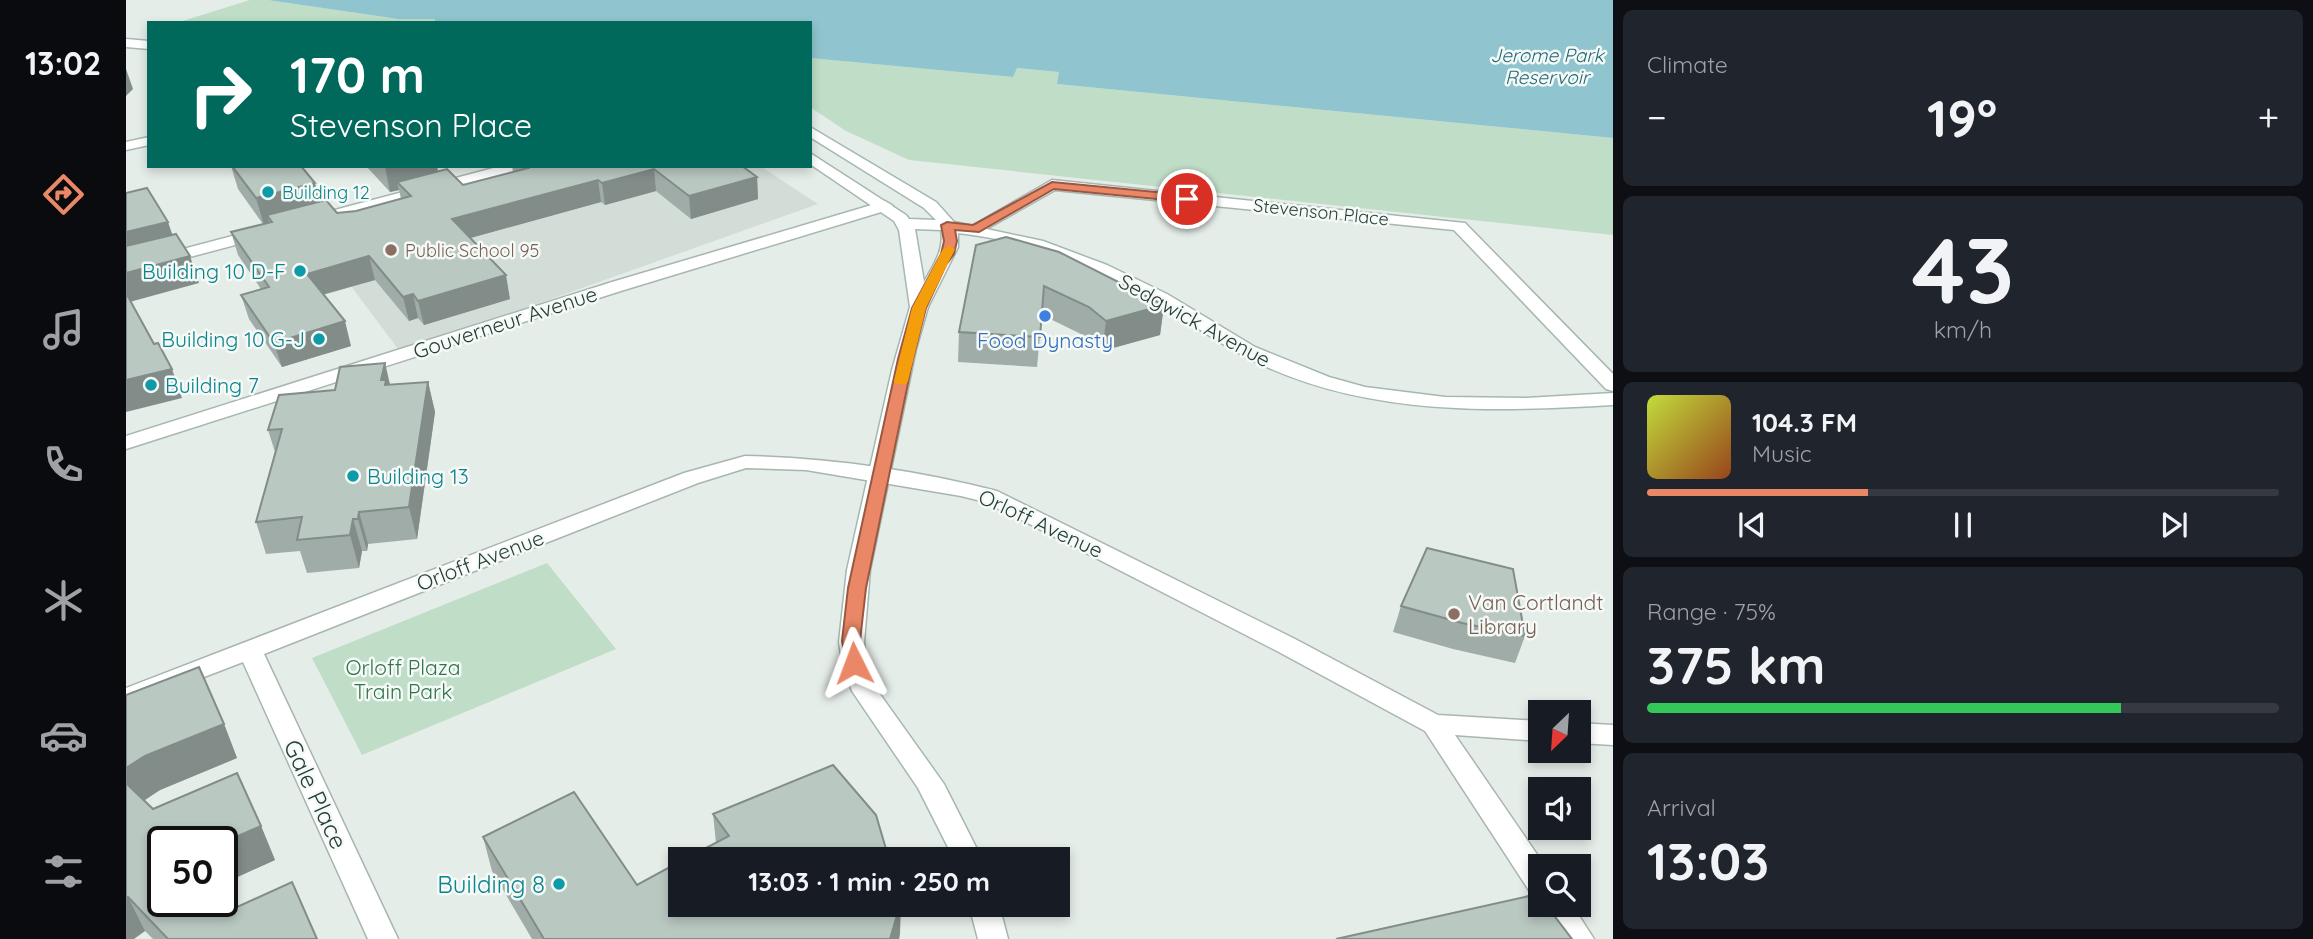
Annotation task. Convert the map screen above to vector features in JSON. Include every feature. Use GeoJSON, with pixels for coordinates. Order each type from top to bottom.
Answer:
{"type":"FeatureCollection","features":[{"type":"Feature","properties":{"kind":"street"},"geometry":{"type":"LineString","coordinates":[[126,43],[147,45]]}},
{"type":"Feature","properties":{"kind":"street"},"geometry":{"type":"LineString","coordinates":[[126,57],[147,59]]}},
{"type":"Feature","properties":{"kind":"street"},"geometry":{"type":"LineString","coordinates":[[812,132],[930,205],[947,225],[951,241],[948,254],[940,264],[919,308],[857,588],[851,641],[854,663],[872,702],[922,772],[962,847]]}},
{"type":"Feature","properties":{"kind":"street"},"geometry":{"type":"LineString","coordinates":[[126,146],[147,141]]}},
{"type":"Feature","properties":{"kind":"street"},"geometry":{"type":"LineString","coordinates":[[812,158],[896,213],[904,224],[919,308]]}},
{"type":"Feature","properties":{"kind":"street"},"geometry":{"type":"LineString","coordinates":[[297,224],[511,168]]}},
{"type":"Feature","properties":{"kind":"street","name":"Stevenson Place"},"geometry":{"type":"LineString","coordinates":[[975,229],[1052,185],[1459,226],[1613,385]]}},
{"type":"Feature","properties":{"kind":"street","name":"Gouverneur Avenue"},"geometry":{"type":"LineString","coordinates":[[126,443],[631,282],[885,206]]}},
{"type":"Feature","properties":{"kind":"street","name":"Sedgwick Avenue"},"geometry":{"type":"LineString","coordinates":[[904,224],[975,229],[1049,251],[1117,276],[1171,303],[1260,358],[1308,377],[1355,391],[1457,406],[1613,398]]}},
{"type":"Feature","properties":{"kind":"street"},"geometry":{"type":"LineString","coordinates":[[126,269],[271,231]]}},
{"type":"Feature","properties":{"kind":"street","name":"Orloff Avenue"},"geometry":{"type":"LineString","coordinates":[[126,698],[678,482],[729,466],[762,461],[785,462],[961,489],[996,499],[1286,645],[1434,724],[1528,865]]}},
{"type":"Feature","properties":{"kind":"street","name":"Gale Place"},"geometry":{"type":"LineString","coordinates":[[250,650],[383,939]]}},
{"type":"Feature","properties":{"kind":"street"},"geometry":{"type":"LineString","coordinates":[[1434,724],[1528,730]]}},
{"type":"Feature","properties":{"kind":"street"},"geometry":{"type":"LineString","coordinates":[[1591,734],[1613,735]]}},
{"type":"Feature","properties":{"kind":"street"},"geometry":{"type":"LineString","coordinates":[[987,917],[993,939]]}},
{"type":"Feature","properties":{"kind":"street"},"geometry":{"type":"LineString","coordinates":[[1563,917],[1579,939]]}},
{"type":"Feature","properties":{"kind":"shaded area"},"geometry":{"type":"Polygon","coordinates":[[[574,168],[763,168],[818,204],[453,334],[398,349],[315,238],[574,168]]]}},
{"type":"Feature","properties":{"kind":"green space"},"geometry":{"type":"Polygon","coordinates":[[[250,0],[268,0],[398,19],[436,19],[435,21],[182,21],[250,0]]]}},
{"type":"Feature","properties":{"kind":"green space"},"geometry":{"type":"Polygon","coordinates":[[[812,58],[1013,77],[1016,68],[1060,72],[1057,84],[1613,138],[1613,235],[909,160],[846,131],[812,108],[812,58]]]}},
{"type":"Feature","properties":{"kind":"green space","name":"Orloff Plaza Train Park"},"geometry":{"type":"Polygon","coordinates":[[[547,563],[616,649],[362,755],[312,658],[547,563]]]}},
{"type":"Feature","properties":{"kind":"water","name":"Jerome Park Reservoir"},"geometry":{"type":"Polygon","coordinates":[[[268,0],[1613,0],[1613,138],[1057,84],[1059,72],[1017,68],[1013,77],[812,58],[812,21],[398,19],[268,0]]]}},
{"type":"Feature","properties":{"kind":"building"},"geometry":{"type":"Polygon","coordinates":[[[234,168],[303,168],[315,183],[256,198],[234,168]]]}},
{"type":"Feature","properties":{"kind":"building"},"geometry":{"type":"Polygon","coordinates":[[[528,168],[745,168],[757,177],[689,196],[654,169],[602,183],[598,180],[452,219],[506,275],[418,301],[413,294],[403,297],[369,256],[307,274],[345,321],[274,343],[241,295],[269,287],[231,232],[272,222],[267,215],[326,200],[337,213],[356,211],[411,196],[397,182],[447,169],[463,185],[528,168]]]}},
{"type":"Feature","properties":{"kind":"building"},"geometry":{"type":"Polygon","coordinates":[[[147,188],[168,222],[126,232],[126,193],[147,188]]]}},
{"type":"Feature","properties":{"kind":"building"},"geometry":{"type":"Polygon","coordinates":[[[176,234],[190,256],[126,273],[126,246],[176,234]]]}},
{"type":"Feature","properties":{"kind":"building"},"geometry":{"type":"Polygon","coordinates":[[[1006,237],[1059,252],[1164,305],[1106,321],[1089,307],[1044,286],[1040,337],[959,332],[976,245],[1006,237]]]}},
{"type":"Feature","properties":{"kind":"building"},"geometry":{"type":"Polygon","coordinates":[[[126,293],[154,344],[158,343],[172,369],[126,380],[126,293]]]}},
{"type":"Feature","properties":{"kind":"building"},"geometry":{"type":"Polygon","coordinates":[[[385,363],[381,380],[386,380],[385,385],[428,382],[409,507],[359,512],[358,519],[353,519],[350,535],[297,540],[302,517],[256,522],[282,429],[268,430],[279,395],[335,390],[340,367],[385,363]]]}},
{"type":"Feature","properties":{"kind":"building"},"geometry":{"type":"Polygon","coordinates":[[[1427,548],[1513,569],[1525,636],[1462,623],[1401,606],[1427,548]]]}},
{"type":"Feature","properties":{"kind":"building"},"geometry":{"type":"Polygon","coordinates":[[[199,667],[224,724],[145,756],[126,768],[126,695],[199,667]]]}},
{"type":"Feature","properties":{"kind":"building"},"geometry":{"type":"Polygon","coordinates":[[[833,765],[876,815],[885,847],[708,847],[729,836],[713,814],[833,765]]]}},
{"type":"Feature","properties":{"kind":"building"},"geometry":{"type":"Polygon","coordinates":[[[237,773],[261,826],[238,836],[238,826],[147,826],[147,917],[128,897],[126,899],[126,783],[153,809],[237,773]]]}},
{"type":"Feature","properties":{"kind":"building","name":"Building 8"},"geometry":{"type":"Polygon","coordinates":[[[574,792],[637,885],[668,868],[668,917],[896,917],[890,939],[544,939],[483,837],[574,792]]]}},
{"type":"Feature","properties":{"kind":"building"},"geometry":{"type":"Polygon","coordinates":[[[292,882],[317,939],[168,939],[147,917],[238,917],[238,907],[292,882]]]}},
{"type":"Feature","properties":{"kind":"building"},"geometry":{"type":"Polygon","coordinates":[[[1528,896],[1528,917],[1555,917],[1572,939],[1336,939],[1528,896]]]}},
{"type":"Feature","properties":{"kind":"slow traffic"},"geometry":{"type":"LineString","coordinates":[[901,381],[919,308],[949,249]]}},
{"type":"Feature","properties":{"kind":"place","name":"Building 12"},"geometry":{"type":"Point","coordinates":[268,192]}},
{"type":"Feature","properties":{"kind":"place","name":"Public School 95"},"geometry":{"type":"Point","coordinates":[391,250]}},
{"type":"Feature","properties":{"kind":"place","name":"Building 10 D-F"},"geometry":{"type":"Point","coordinates":[300,271]}},
{"type":"Feature","properties":{"kind":"place","name":"Food Dynasty"},"geometry":{"type":"Point","coordinates":[1045,316]}},
{"type":"Feature","properties":{"kind":"place","name":"Building 10 G-J"},"geometry":{"type":"Point","coordinates":[319,339]}},
{"type":"Feature","properties":{"kind":"place","name":"Building 7"},"geometry":{"type":"Point","coordinates":[151,385]}},
{"type":"Feature","properties":{"kind":"place","name":"Building 13"},"geometry":{"type":"Point","coordinates":[353,476]}},
{"type":"Feature","properties":{"kind":"place","name":"Van Cortlandt Library"},"geometry":{"type":"Point","coordinates":[1454,614]}},
{"type":"Feature","properties":{"kind":"place","name":"Building 8"},"geometry":{"type":"Point","coordinates":[559,884]}},
{"type":"Feature","properties":{"kind":"route"},"geometry":{"type":"LineString","coordinates":[[854,663],[851,641],[857,588],[919,308],[940,264],[948,254],[951,241],[947,225],[975,229],[1052,185],[1187,199]]}}]}
